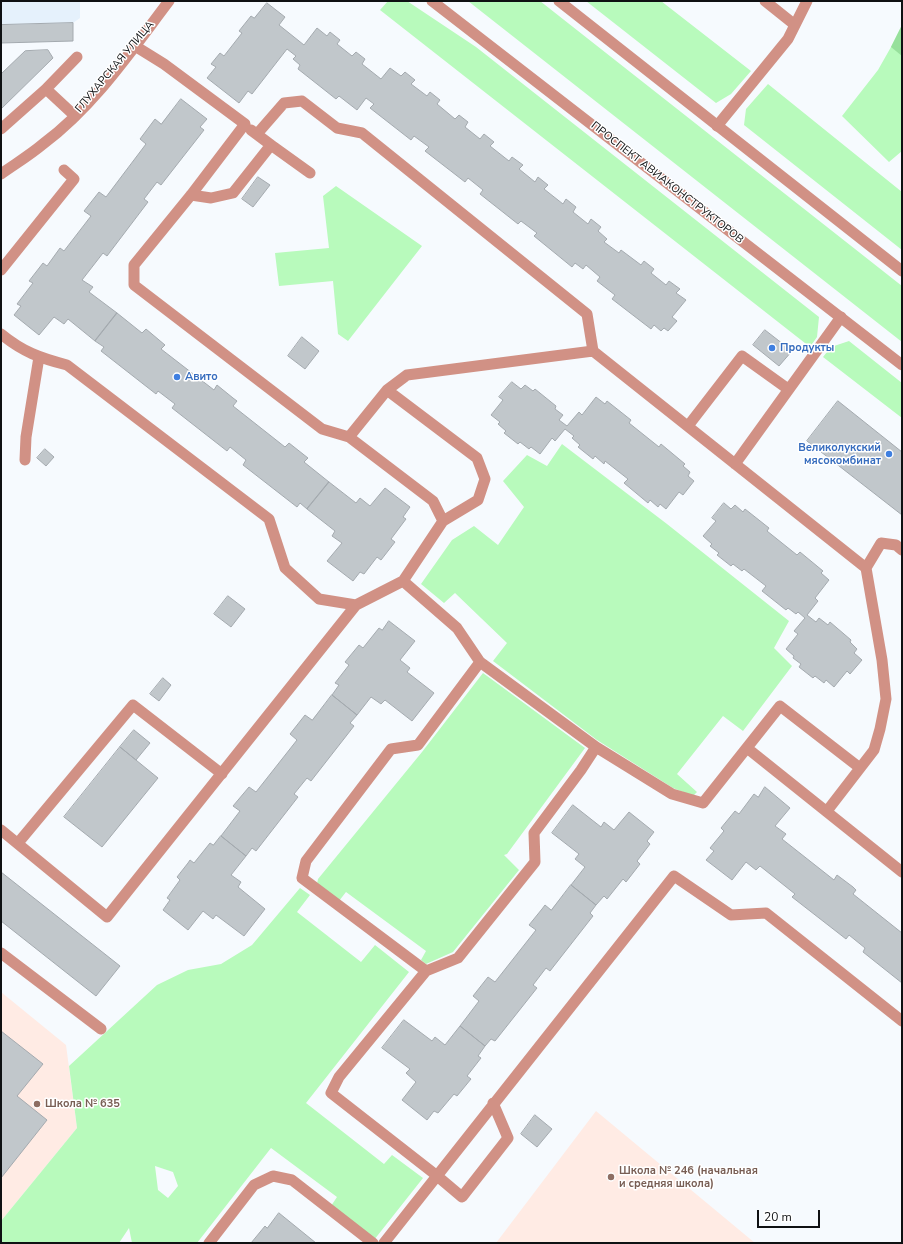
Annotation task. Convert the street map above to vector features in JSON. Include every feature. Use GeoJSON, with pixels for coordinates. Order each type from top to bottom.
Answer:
{"type":"FeatureCollection","features":[{"type":"Feature","properties":{"kind":"street","name":"ГЛУХАРСКАЯ УЛИЦА"},"geometry":{"type":"LineString","coordinates":[[1,174],[44,144],[75,116],[101,88],[169,1]]}},
{"type":"Feature","properties":{"kind":"street","name":"ПРОСПЕКТ АВИАКОНСТРУКТОРОВ"},"geometry":{"type":"LineString","coordinates":[[432,1],[902,365]]}},
{"type":"Feature","properties":{"kind":"street"},"geometry":{"type":"LineString","coordinates":[[559,1],[902,271]]}},
{"type":"Feature","properties":{"kind":"street"},"geometry":{"type":"LineString","coordinates":[[766,1],[795,24]]}},
{"type":"Feature","properties":{"kind":"street"},"geometry":{"type":"LineString","coordinates":[[717,126],[788,39],[807,1]]}},
{"type":"Feature","properties":{"kind":"street"},"geometry":{"type":"LineString","coordinates":[[135,46],[164,64],[310,173]]}},
{"type":"Feature","properties":{"kind":"street"},"geometry":{"type":"LineString","coordinates":[[1,129],[46,89],[77,57]]}},
{"type":"Feature","properties":{"kind":"street"},"geometry":{"type":"LineString","coordinates":[[46,89],[75,116]]}},
{"type":"Feature","properties":{"kind":"street"},"geometry":{"type":"LineString","coordinates":[[257,134],[284,103],[302,101],[337,128],[362,133],[587,314],[593,351],[866,568]]}},
{"type":"Feature","properties":{"kind":"street"},"geometry":{"type":"LineString","coordinates":[[245,124],[191,195],[134,265],[134,285],[322,429],[349,437],[434,501],[443,521]]}},
{"type":"Feature","properties":{"kind":"street"},"geometry":{"type":"LineString","coordinates":[[191,195],[211,198],[233,193],[271,145]]}},
{"type":"Feature","properties":{"kind":"street"},"geometry":{"type":"LineString","coordinates":[[1,270],[74,179],[64,170]]}},
{"type":"Feature","properties":{"kind":"street"},"geometry":{"type":"LineString","coordinates":[[735,464],[841,317]]}},
{"type":"Feature","properties":{"kind":"street"},"geometry":{"type":"LineString","coordinates":[[1,334],[12,343],[39,357],[67,365],[269,519],[285,568],[319,599],[356,605]]}},
{"type":"Feature","properties":{"kind":"street"},"geometry":{"type":"LineString","coordinates":[[349,437],[387,390],[407,375],[593,351]]}},
{"type":"Feature","properties":{"kind":"street"},"geometry":{"type":"LineString","coordinates":[[688,426],[742,356],[788,389]]}},
{"type":"Feature","properties":{"kind":"street"},"geometry":{"type":"LineString","coordinates":[[25,460],[26,437],[39,357]]}},
{"type":"Feature","properties":{"kind":"street"},"geometry":{"type":"LineString","coordinates":[[1,830],[107,917],[356,605],[403,581],[443,521],[478,500],[485,479],[477,458],[387,390]]}},
{"type":"Feature","properties":{"kind":"street"},"geometry":{"type":"LineString","coordinates":[[827,811],[874,750],[880,730],[886,699],[882,660],[866,568],[881,543],[896,545],[902,550]]}},
{"type":"Feature","properties":{"kind":"street"},"geometry":{"type":"LineString","coordinates":[[403,581],[457,628],[480,662],[596,748],[672,794],[703,803],[780,706],[860,768]]}},
{"type":"Feature","properties":{"kind":"street"},"geometry":{"type":"LineString","coordinates":[[426,971],[302,878],[306,861],[391,748],[418,745],[480,662]]}},
{"type":"Feature","properties":{"kind":"street"},"geometry":{"type":"LineString","coordinates":[[18,843],[133,705],[222,774]]}},
{"type":"Feature","properties":{"kind":"street"},"geometry":{"type":"LineString","coordinates":[[493,1103],[508,1138],[462,1197],[331,1093],[339,1077],[426,971],[458,958],[535,862],[534,833],[596,748]]}},
{"type":"Feature","properties":{"kind":"street"},"geometry":{"type":"LineString","coordinates":[[747,748],[902,872]]}},
{"type":"Feature","properties":{"kind":"street"},"geometry":{"type":"LineString","coordinates":[[384,1243],[436,1175],[674,876],[731,914],[766,913],[902,1021]]}},
{"type":"Feature","properties":{"kind":"street"},"geometry":{"type":"LineString","coordinates":[[1,953],[101,1029]]}},
{"type":"Feature","properties":{"kind":"street"},"geometry":{"type":"LineString","coordinates":[[209,1243],[254,1185],[273,1176],[292,1180],[372,1243]]}},
{"type":"Feature","properties":{"kind":"shaded area"},"geometry":{"type":"Polygon","coordinates":[[[1,1],[80,1],[80,18],[73,23],[73,41],[1,43],[1,1]]]}},
{"type":"Feature","properties":{"kind":"shaded area","name":"Школа № 635"},"geometry":{"type":"Polygon","coordinates":[[[1,992],[66,1045],[77,1128],[1,1221],[1,992]]]}},
{"type":"Feature","properties":{"kind":"shaded area","name":"Школа № 246 (начальная и средняя школа)"},"geometry":{"type":"Polygon","coordinates":[[[596,1111],[755,1243],[496,1243],[596,1111]]]}},
{"type":"Feature","properties":{"kind":"green space"},"geometry":{"type":"Polygon","coordinates":[[[388,1],[407,1],[476,47],[819,317],[817,337],[810,347],[380,10],[388,1]]]}},
{"type":"Feature","properties":{"kind":"green space"},"geometry":{"type":"Polygon","coordinates":[[[468,1],[540,1],[902,286],[902,342],[468,1]]]}},
{"type":"Feature","properties":{"kind":"green space"},"geometry":{"type":"Polygon","coordinates":[[[586,1],[661,1],[751,71],[731,94],[716,103],[586,1]]]}},
{"type":"Feature","properties":{"kind":"green space"},"geometry":{"type":"Polygon","coordinates":[[[902,25],[902,151],[889,162],[842,116],[878,70],[902,25]]]}},
{"type":"Feature","properties":{"kind":"green space"},"geometry":{"type":"Polygon","coordinates":[[[902,25],[902,56],[891,47],[902,25]]]}},
{"type":"Feature","properties":{"kind":"green space"},"geometry":{"type":"Polygon","coordinates":[[[768,84],[902,192],[902,250],[744,125],[746,109],[768,84]]]}},
{"type":"Feature","properties":{"kind":"green space"},"geometry":{"type":"Polygon","coordinates":[[[336,186],[422,246],[348,341],[338,334],[333,281],[279,286],[275,253],[329,248],[323,196],[336,186]]]}},
{"type":"Feature","properties":{"kind":"green space"},"geometry":{"type":"Polygon","coordinates":[[[849,341],[902,383],[902,418],[823,357],[831,347],[849,341]]]}},
{"type":"Feature","properties":{"kind":"green space"},"geometry":{"type":"Polygon","coordinates":[[[562,444],[667,524],[789,621],[774,648],[792,666],[743,731],[723,716],[677,774],[697,792],[693,796],[673,788],[597,740],[493,661],[507,643],[455,593],[444,603],[421,584],[452,540],[474,526],[498,545],[524,507],[503,481],[527,455],[547,466],[562,444]]]}},
{"type":"Feature","properties":{"kind":"green space"},"geometry":{"type":"Polygon","coordinates":[[[483,673],[585,748],[507,854],[504,855],[519,870],[453,952],[426,964],[421,960],[426,951],[346,892],[339,901],[317,884],[318,879],[422,752],[483,673]]]}},
{"type":"Feature","properties":{"kind":"green space"},"geometry":{"type":"Polygon","coordinates":[[[300,888],[310,895],[297,912],[361,962],[375,945],[409,972],[306,1103],[384,1164],[392,1155],[423,1178],[374,1240],[331,1206],[337,1197],[271,1148],[197,1243],[132,1243],[129,1228],[119,1243],[1,1243],[1,1221],[77,1128],[69,1066],[157,985],[188,970],[221,964],[252,945],[300,888]],[[155,1166],[158,1190],[168,1198],[178,1186],[173,1172],[155,1166]]]}},
{"type":"Feature","properties":{"kind":"building"},"geometry":{"type":"Polygon","coordinates":[[[267,3],[285,17],[279,25],[304,45],[317,28],[327,36],[330,32],[340,40],[337,44],[352,56],[356,52],[365,59],[362,64],[381,79],[390,68],[401,76],[405,72],[415,80],[411,84],[427,96],[430,92],[440,100],[437,104],[455,119],[459,115],[468,122],[465,127],[480,139],[484,134],[494,142],[490,146],[509,161],[512,157],[523,165],[519,169],[535,182],[538,177],[548,185],[544,189],[563,204],[566,199],[576,207],[573,212],[588,224],[591,219],[601,227],[598,231],[607,239],[604,242],[619,253],[621,250],[641,265],[644,261],[654,269],[651,273],[666,285],[669,281],[680,289],[676,293],[686,300],[672,317],[677,321],[668,331],[664,328],[661,331],[654,325],[651,329],[612,299],[615,295],[597,281],[600,277],[586,265],[583,269],[575,263],[572,267],[534,236],[537,233],[521,221],[518,224],[480,194],[483,190],[468,178],[465,182],[425,151],[429,147],[414,136],[411,140],[370,108],[374,104],[366,98],[357,110],[339,96],[336,99],[298,69],[300,65],[293,59],[296,56],[287,49],[252,94],[248,91],[239,103],[207,78],[216,67],[211,64],[220,53],[224,56],[242,33],[239,31],[251,16],[254,18],[267,3]]]}},
{"type":"Feature","properties":{"kind":"building"},"geometry":{"type":"Polygon","coordinates":[[[73,23],[73,41],[1,43],[1,25],[73,23]]]}},
{"type":"Feature","properties":{"kind":"building"},"geometry":{"type":"Polygon","coordinates":[[[48,50],[53,58],[1,109],[1,74],[25,51],[48,50]]]}},
{"type":"Feature","properties":{"kind":"building"},"geometry":{"type":"Polygon","coordinates":[[[181,99],[207,119],[200,127],[204,130],[161,185],[157,182],[144,199],[148,202],[107,256],[103,253],[82,280],[93,287],[89,292],[117,313],[95,341],[68,319],[64,324],[54,317],[39,335],[14,315],[21,306],[17,304],[33,283],[29,281],[43,263],[47,266],[60,248],[64,251],[91,216],[84,211],[99,192],[106,197],[146,144],[140,139],[155,119],[161,124],[181,99]]]}},
{"type":"Feature","properties":{"kind":"building"},"geometry":{"type":"Polygon","coordinates":[[[258,177],[270,185],[253,207],[242,199],[258,177]]]}},
{"type":"Feature","properties":{"kind":"building"},"geometry":{"type":"Polygon","coordinates":[[[117,313],[142,333],[146,329],[165,345],[161,349],[214,390],[217,385],[237,401],[233,406],[285,447],[289,443],[308,458],[304,462],[329,482],[307,509],[300,503],[297,507],[243,465],[246,460],[230,447],[227,451],[172,408],[175,404],[158,391],[156,394],[101,351],[104,347],[95,341],[117,313]]]}},
{"type":"Feature","properties":{"kind":"building","name":"Продукты"},"geometry":{"type":"Polygon","coordinates":[[[765,330],[792,351],[779,366],[753,345],[765,330]]]}},
{"type":"Feature","properties":{"kind":"building"},"geometry":{"type":"Polygon","coordinates":[[[302,337],[319,351],[305,369],[288,356],[302,337]]]}},
{"type":"Feature","properties":{"kind":"building"},"geometry":{"type":"Polygon","coordinates":[[[512,382],[521,389],[525,385],[533,391],[535,389],[556,406],[555,409],[563,415],[559,420],[567,426],[579,412],[582,415],[596,397],[605,404],[607,401],[631,420],[629,423],[659,447],[661,444],[685,464],[683,466],[690,472],[688,476],[694,481],[683,495],[679,492],[666,509],[660,504],[658,507],[650,500],[648,503],[624,483],[628,479],[605,461],[604,464],[595,456],[593,459],[578,447],[580,445],[572,438],[574,436],[565,429],[555,441],[552,438],[540,454],[531,447],[529,449],[520,442],[518,444],[504,433],[506,431],[498,424],[500,422],[491,415],[503,400],[499,397],[512,382]]]}},
{"type":"Feature","properties":{"kind":"building"},"geometry":{"type":"Polygon","coordinates":[[[838,401],[902,452],[902,515],[807,441],[838,401]]]}},
{"type":"Feature","properties":{"kind":"building"},"geometry":{"type":"Polygon","coordinates":[[[45,449],[54,457],[46,466],[37,458],[45,449]]]}},
{"type":"Feature","properties":{"kind":"building"},"geometry":{"type":"Polygon","coordinates":[[[329,482],[356,503],[360,498],[370,506],[385,488],[410,507],[403,517],[406,519],[391,539],[395,542],[381,560],[377,557],[364,574],[360,572],[353,581],[327,561],[342,543],[332,536],[335,531],[307,509],[329,482]]]}},
{"type":"Feature","properties":{"kind":"building"},"geometry":{"type":"Polygon","coordinates":[[[724,503],[731,509],[735,505],[743,512],[745,509],[769,528],[767,531],[797,555],[800,552],[823,571],[821,573],[829,580],[815,598],[818,601],[807,615],[816,622],[819,618],[828,625],[830,622],[851,640],[850,642],[857,649],[854,653],[862,660],[850,674],[847,671],[834,687],[826,680],[824,683],[815,676],[813,678],[799,667],[801,664],[793,658],[794,656],[786,649],[798,634],[794,631],[805,618],[798,612],[796,614],[788,608],[786,610],[762,591],[766,586],[744,569],[742,571],[733,564],[731,566],[717,555],[719,553],[710,546],[712,544],[703,536],[716,521],[712,518],[724,503]]]}},
{"type":"Feature","properties":{"kind":"building"},"geometry":{"type":"Polygon","coordinates":[[[228,596],[245,609],[231,627],[214,614],[228,596]]]}},
{"type":"Feature","properties":{"kind":"building"},"geometry":{"type":"Polygon","coordinates":[[[389,621],[415,641],[400,660],[410,668],[407,672],[434,693],[412,721],[385,700],[381,704],[371,697],[357,715],[332,695],[339,685],[335,683],[349,665],[345,662],[359,645],[363,648],[379,628],[382,630],[389,621]]]}},
{"type":"Feature","properties":{"kind":"building"},"geometry":{"type":"Polygon","coordinates":[[[163,678],[171,685],[159,701],[150,694],[163,678]]]}},
{"type":"Feature","properties":{"kind":"building"},"geometry":{"type":"Polygon","coordinates":[[[332,695],[357,715],[350,723],[354,726],[311,781],[307,778],[294,794],[298,797],[256,851],[252,848],[246,856],[221,836],[240,811],[233,806],[249,787],[256,792],[297,740],[290,734],[305,715],[312,720],[332,695]]]}},
{"type":"Feature","properties":{"kind":"building"},"geometry":{"type":"Polygon","coordinates":[[[134,730],[150,743],[136,760],[120,747],[134,730]]]}},
{"type":"Feature","properties":{"kind":"building"},"geometry":{"type":"Polygon","coordinates":[[[120,747],[158,778],[102,847],[64,817],[120,747]]]}},
{"type":"Feature","properties":{"kind":"building"},"geometry":{"type":"Polygon","coordinates":[[[765,787],[790,808],[775,826],[786,834],[782,839],[834,880],[837,875],[853,887],[856,890],[853,894],[902,933],[902,983],[863,952],[865,948],[849,935],[846,939],[792,897],[795,894],[760,866],[756,870],[746,862],[732,880],[706,860],[714,851],[710,848],[724,831],[721,828],[735,811],[739,814],[754,794],[758,797],[765,787]]]}},
{"type":"Feature","properties":{"kind":"building"},"geometry":{"type":"Polygon","coordinates":[[[573,805],[601,827],[604,822],[614,830],[629,812],[654,832],[647,841],[650,844],[637,861],[640,864],[626,882],[623,879],[607,899],[604,896],[596,905],[571,885],[585,867],[575,859],[579,854],[552,833],[573,805]]]}},
{"type":"Feature","properties":{"kind":"building"},"geometry":{"type":"Polygon","coordinates":[[[221,836],[246,856],[231,875],[241,882],[238,887],[265,909],[244,936],[216,915],[213,919],[203,911],[188,930],[163,910],[170,900],[167,898],[180,880],[177,877],[190,860],[194,863],[210,843],[213,845],[221,836]]]}},
{"type":"Feature","properties":{"kind":"building"},"geometry":{"type":"Polygon","coordinates":[[[1,872],[120,966],[96,996],[1,921],[1,872]]]}},
{"type":"Feature","properties":{"kind":"building"},"geometry":{"type":"Polygon","coordinates":[[[571,885],[596,905],[590,913],[593,916],[550,971],[546,968],[533,985],[537,988],[495,1041],[491,1039],[485,1046],[460,1026],[479,1001],[473,996],[488,977],[495,982],[536,930],[529,925],[545,905],[551,910],[571,885]]]}},
{"type":"Feature","properties":{"kind":"building"},"geometry":{"type":"Polygon","coordinates":[[[404,1020],[432,1041],[435,1037],[445,1045],[460,1026],[485,1046],[478,1056],[481,1058],[467,1076],[471,1079],[457,1096],[454,1094],[438,1113],[434,1111],[427,1120],[402,1100],[416,1082],[406,1073],[410,1069],[382,1048],[404,1020]]]}},
{"type":"Feature","properties":{"kind":"building"},"geometry":{"type":"Polygon","coordinates":[[[1,1031],[43,1064],[17,1096],[47,1120],[1,1178],[1,1031]]]}},
{"type":"Feature","properties":{"kind":"building"},"geometry":{"type":"Polygon","coordinates":[[[535,1115],[552,1129],[537,1147],[521,1134],[535,1115]]]}},
{"type":"Feature","properties":{"kind":"building"},"geometry":{"type":"Polygon","coordinates":[[[279,1213],[316,1243],[251,1243],[265,1226],[267,1228],[279,1213]]]}},
{"type":"Feature","properties":{"kind":"place","name":"Продукты"},"geometry":{"type":"Point","coordinates":[772,348]}},
{"type":"Feature","properties":{"kind":"place","name":"Авито"},"geometry":{"type":"Point","coordinates":[177,377]}},
{"type":"Feature","properties":{"kind":"place","name":"Великолукский мясокомбинат"},"geometry":{"type":"Point","coordinates":[889,454]}},
{"type":"Feature","properties":{"kind":"place","name":"Школа № 635"},"geometry":{"type":"Point","coordinates":[37,1104]}},
{"type":"Feature","properties":{"kind":"place","name":"Школа № 246 (начальная и средняя школа)"},"geometry":{"type":"Point","coordinates":[611,1177]}}]}
